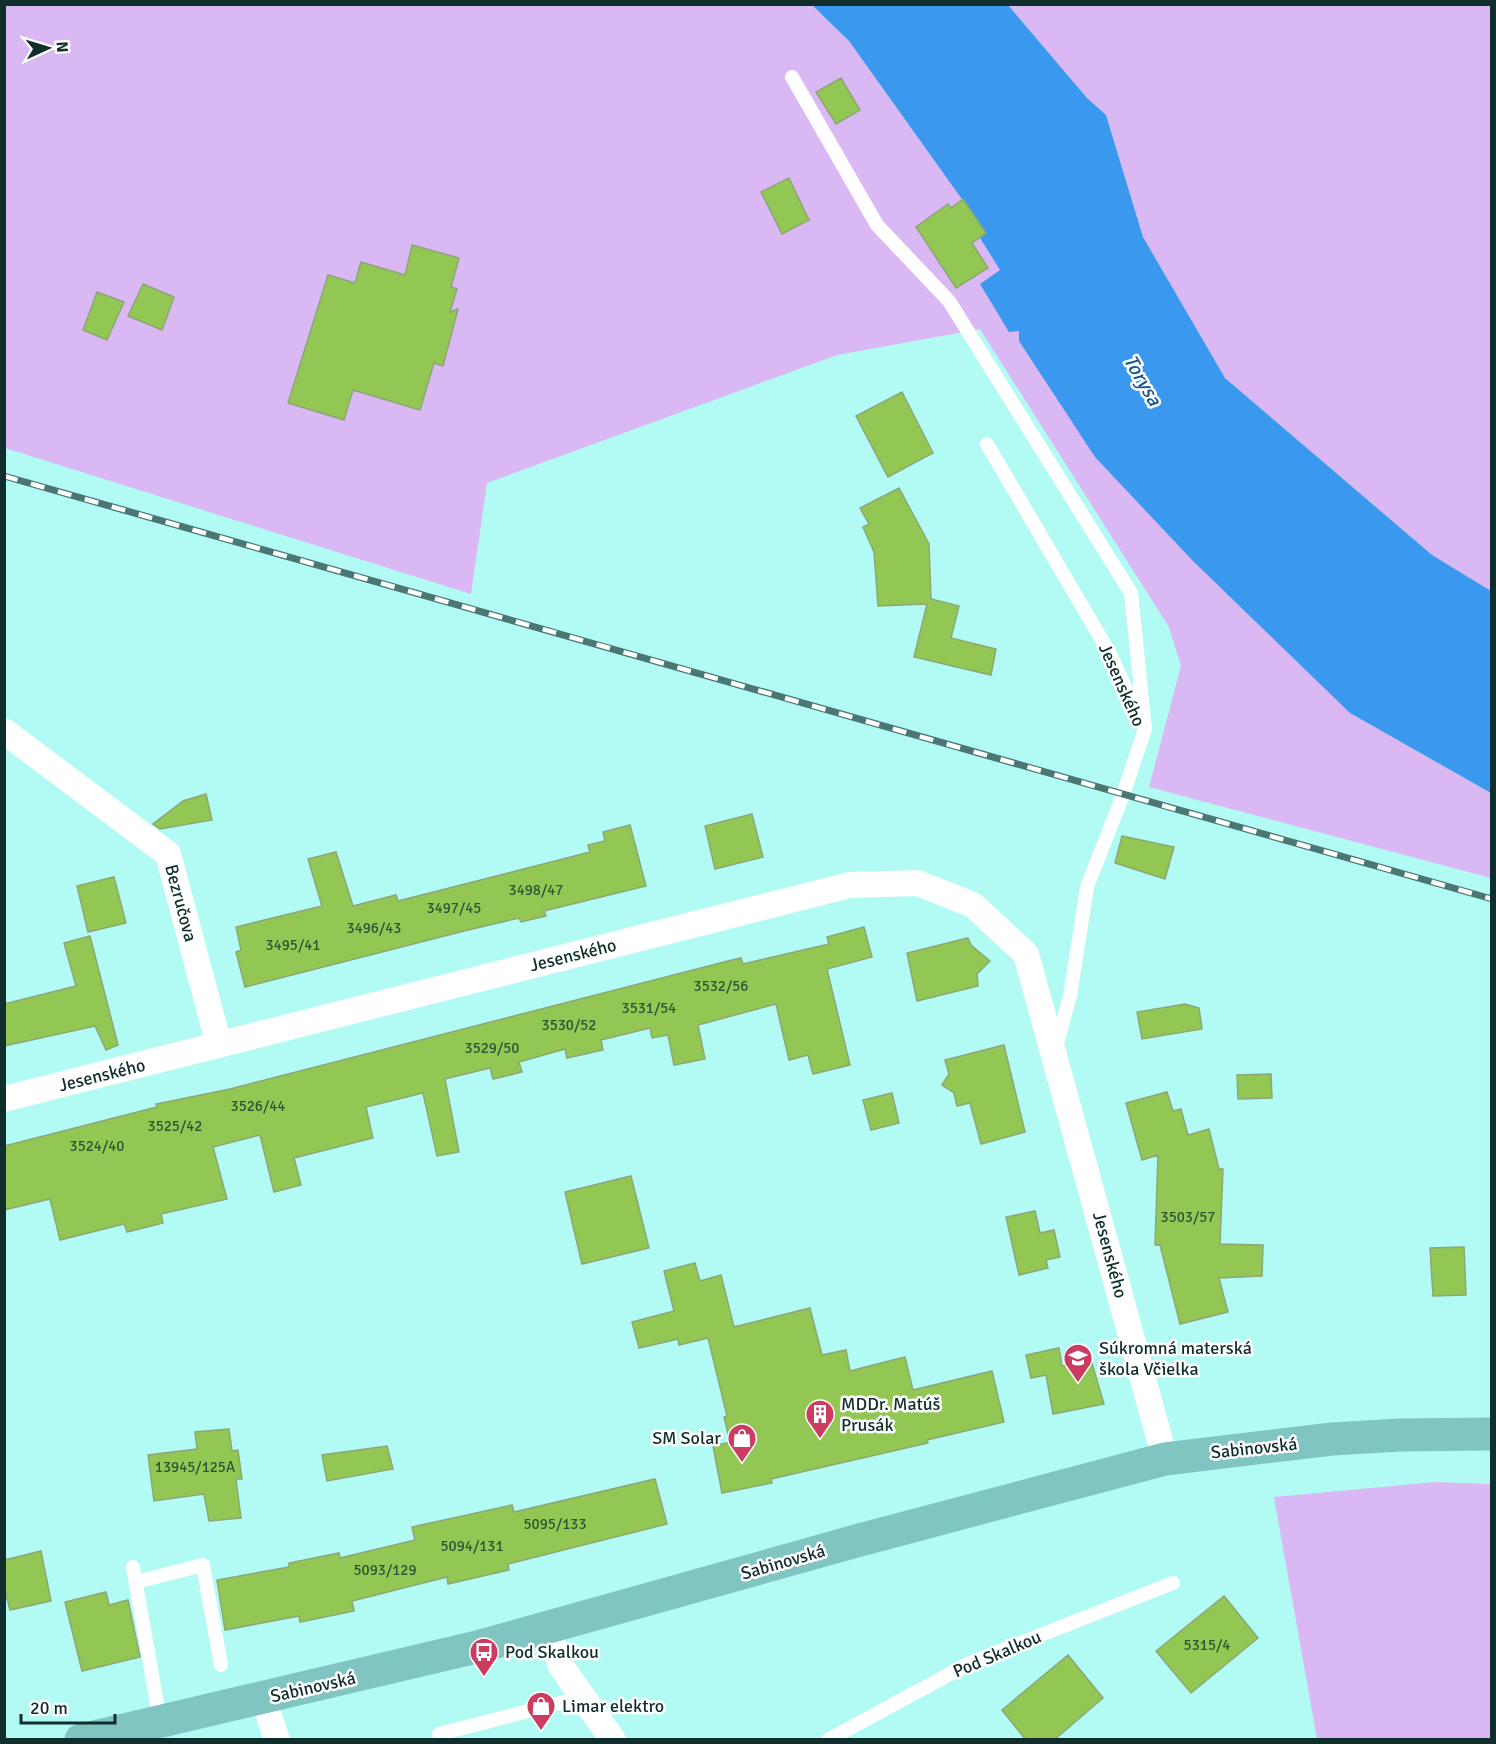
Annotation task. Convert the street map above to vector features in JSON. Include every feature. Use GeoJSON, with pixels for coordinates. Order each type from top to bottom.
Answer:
{"type":"FeatureCollection","features":[{"type":"Feature","properties":{"kind":"main road","name":"Sabinovská"},"geometry":{"type":"LineString","coordinates":[[81,1740],[548,1629],[856,1541],[1165,1459],[1332,1439],[1491,1434]]}},
{"type":"Feature","properties":{"kind":"street","name":"Bezručova"},"geometry":{"type":"LineString","coordinates":[[4,731],[168,854],[219,1045]]}},
{"type":"Feature","properties":{"kind":"street","name":"Jesenského"},"geometry":{"type":"LineString","coordinates":[[4,1099],[849,885],[918,883],[973,904],[1026,954],[1055,1052],[1165,1459]]}},
{"type":"Feature","properties":{"kind":"street"},"geometry":{"type":"LineString","coordinates":[[548,1629],[561,1666],[613,1740]]}},
{"type":"Feature","properties":{"kind":"street"},"geometry":{"type":"LineString","coordinates":[[263,1698],[277,1740]]}},
{"type":"Feature","properties":{"kind":"lane"},"geometry":{"type":"LineString","coordinates":[[792,77],[877,225],[949,301],[1131,593],[1145,729]]}},
{"type":"Feature","properties":{"kind":"lane","name":"Jesenského"},"geometry":{"type":"LineString","coordinates":[[987,444],[1109,652],[1145,729],[1123,795],[1087,887],[1070,996],[1055,1052]]}},
{"type":"Feature","properties":{"kind":"lane"},"geometry":{"type":"LineString","coordinates":[[136,1582],[203,1565],[220,1665]]}},
{"type":"Feature","properties":{"kind":"lane"},"geometry":{"type":"LineString","coordinates":[[133,1567],[160,1721]]}},
{"type":"Feature","properties":{"kind":"lane","name":"Pod Skalkou"},"geometry":{"type":"LineString","coordinates":[[828,1740],[972,1662],[1173,1583]]}},
{"type":"Feature","properties":{"kind":"lane"},"geometry":{"type":"LineString","coordinates":[[439,1734],[583,1697]]}},
{"type":"Feature","properties":{"kind":"shaded area"},"geometry":{"type":"Polygon","coordinates":[[[5,5],[812,5],[849,41],[986,233],[980,238],[1000,270],[981,284],[1019,331],[1350,713],[1491,793],[1491,878],[1149,787],[1181,666],[1169,627],[980,329],[837,355],[487,483],[471,594],[5,448],[5,5]]]}},
{"type":"Feature","properties":{"kind":"shaded area"},"geometry":{"type":"Polygon","coordinates":[[[1008,5],[1491,5],[1491,591],[1432,555],[1225,378],[1143,237],[1106,115],[1087,98],[1008,5]]]}},
{"type":"Feature","properties":{"kind":"shaded area"},"geometry":{"type":"Polygon","coordinates":[[[1436,1482],[1491,1484],[1491,1739],[1317,1739],[1274,1497],[1436,1482]]]}},
{"type":"Feature","properties":{"kind":"water","name":"Torysa"},"geometry":{"type":"Polygon","coordinates":[[[812,5],[1008,5],[1087,98],[1106,115],[1143,237],[1225,378],[1432,555],[1491,591],[1491,793],[1350,713],[1193,561],[1095,457],[1019,341],[1019,331],[1009,332],[980,284],[1000,270],[980,238],[986,233],[849,41],[812,5]]]}},
{"type":"Feature","properties":{"kind":"building"},"geometry":{"type":"Polygon","coordinates":[[[841,78],[860,110],[836,124],[816,92],[841,78]]]}},
{"type":"Feature","properties":{"kind":"building"},"geometry":{"type":"Polygon","coordinates":[[[789,178],[809,220],[782,234],[761,192],[789,178]]]}},
{"type":"Feature","properties":{"kind":"building"},"geometry":{"type":"Polygon","coordinates":[[[963,199],[986,233],[972,243],[988,268],[956,288],[916,227],[948,204],[951,208],[963,199]]]}},
{"type":"Feature","properties":{"kind":"building"},"geometry":{"type":"Polygon","coordinates":[[[412,245],[459,258],[451,287],[457,289],[450,312],[458,309],[443,366],[434,363],[420,410],[353,390],[344,420],[288,403],[328,275],[355,283],[361,262],[405,275],[412,245]]]}},
{"type":"Feature","properties":{"kind":"building"},"geometry":{"type":"Polygon","coordinates":[[[143,284],[174,297],[162,330],[128,316],[143,284]]]}},
{"type":"Feature","properties":{"kind":"building"},"geometry":{"type":"Polygon","coordinates":[[[97,292],[124,302],[107,340],[83,330],[97,292]]]}},
{"type":"Feature","properties":{"kind":"building"},"geometry":{"type":"Polygon","coordinates":[[[902,392],[933,453],[888,477],[856,416],[902,392]]]}},
{"type":"Feature","properties":{"kind":"building"},"geometry":{"type":"Polygon","coordinates":[[[899,488],[929,544],[931,599],[959,606],[951,638],[996,649],[991,675],[914,657],[927,604],[878,606],[874,552],[863,527],[869,524],[860,508],[899,488]]]}},
{"type":"Feature","properties":{"kind":"building"},"geometry":{"type":"Polygon","coordinates":[[[206,794],[212,820],[160,829],[153,824],[183,801],[206,794]]]}},
{"type":"Feature","properties":{"kind":"building"},"geometry":{"type":"Polygon","coordinates":[[[752,814],[763,857],[715,869],[705,826],[752,814]]]}},
{"type":"Feature","properties":{"kind":"building"},"geometry":{"type":"Polygon","coordinates":[[[630,825],[646,886],[544,911],[546,916],[521,922],[519,918],[245,987],[236,952],[241,950],[236,927],[322,906],[308,859],[336,852],[353,906],[396,895],[398,901],[590,852],[588,845],[605,841],[603,832],[630,825]]]}},
{"type":"Feature","properties":{"kind":"building"},"geometry":{"type":"Polygon","coordinates":[[[1122,836],[1174,847],[1165,879],[1115,863],[1122,836]]]}},
{"type":"Feature","properties":{"kind":"building"},"geometry":{"type":"Polygon","coordinates":[[[114,877],[126,923],[88,932],[77,886],[114,877]]]}},
{"type":"Feature","properties":{"kind":"building"},"geometry":{"type":"Polygon","coordinates":[[[864,927],[872,957],[827,969],[850,1065],[813,1074],[808,1055],[789,1060],[776,1004],[698,1025],[705,1059],[674,1065],[668,1035],[652,1038],[650,1028],[601,1040],[603,1050],[567,1058],[565,1049],[519,1062],[522,1072],[493,1079],[490,1068],[445,1079],[459,1152],[437,1156],[423,1093],[366,1107],[373,1138],[294,1158],[301,1185],[274,1192],[260,1135],[213,1147],[227,1199],[161,1214],[163,1223],[127,1232],[124,1224],[60,1240],[50,1199],[4,1210],[4,1146],[157,1107],[156,1104],[230,1089],[728,961],[741,958],[743,964],[829,944],[827,937],[864,927]]]}},
{"type":"Feature","properties":{"kind":"building"},"geometry":{"type":"Polygon","coordinates":[[[90,936],[118,1045],[106,1050],[95,1026],[4,1046],[4,1004],[76,986],[64,943],[90,936]]]}},
{"type":"Feature","properties":{"kind":"building"},"geometry":{"type":"Polygon","coordinates":[[[968,938],[971,945],[990,961],[977,974],[978,986],[917,1001],[907,953],[968,938]]]}},
{"type":"Feature","properties":{"kind":"building"},"geometry":{"type":"Polygon","coordinates":[[[1185,1004],[1199,1008],[1202,1029],[1142,1039],[1137,1012],[1185,1004]]]}},
{"type":"Feature","properties":{"kind":"building"},"geometry":{"type":"Polygon","coordinates":[[[1004,1045],[1025,1132],[981,1144],[970,1103],[957,1106],[954,1093],[942,1085],[949,1074],[945,1060],[1004,1045]]]}},
{"type":"Feature","properties":{"kind":"building"},"geometry":{"type":"Polygon","coordinates":[[[1271,1074],[1272,1098],[1238,1099],[1237,1075],[1271,1074]]]}},
{"type":"Feature","properties":{"kind":"building"},"geometry":{"type":"Polygon","coordinates":[[[1167,1092],[1173,1111],[1181,1109],[1188,1135],[1209,1129],[1219,1169],[1223,1169],[1220,1244],[1263,1245],[1262,1276],[1219,1278],[1228,1312],[1180,1324],[1160,1245],[1155,1245],[1158,1155],[1142,1160],[1126,1103],[1167,1092]]]}},
{"type":"Feature","properties":{"kind":"building"},"geometry":{"type":"Polygon","coordinates":[[[892,1093],[899,1123],[871,1130],[863,1100],[892,1093]]]}},
{"type":"Feature","properties":{"kind":"building"},"geometry":{"type":"Polygon","coordinates":[[[631,1176],[649,1248],[582,1264],[565,1192],[631,1176]]]}},
{"type":"Feature","properties":{"kind":"building"},"geometry":{"type":"Polygon","coordinates":[[[1035,1211],[1040,1233],[1054,1230],[1060,1257],[1046,1260],[1048,1268],[1019,1275],[1006,1217],[1035,1211]]]}},
{"type":"Feature","properties":{"kind":"building"},"geometry":{"type":"Polygon","coordinates":[[[1464,1247],[1466,1295],[1433,1296],[1430,1248],[1464,1247]]]}},
{"type":"Feature","properties":{"kind":"building"},"geometry":{"type":"Polygon","coordinates":[[[695,1263],[700,1281],[721,1275],[734,1327],[810,1308],[822,1355],[846,1350],[850,1371],[905,1357],[913,1390],[992,1371],[1004,1422],[927,1440],[928,1443],[771,1479],[772,1483],[722,1493],[713,1446],[730,1442],[724,1417],[727,1416],[708,1338],[679,1345],[678,1339],[639,1348],[632,1322],[674,1311],[664,1271],[695,1263]]]}},
{"type":"Feature","properties":{"kind":"building","name":"Súkromná materská škola Včielka"},"geometry":{"type":"Polygon","coordinates":[[[1059,1348],[1062,1366],[1091,1360],[1104,1404],[1053,1414],[1046,1375],[1031,1378],[1026,1355],[1059,1348]]]}},
{"type":"Feature","properties":{"kind":"building"},"geometry":{"type":"Polygon","coordinates":[[[229,1429],[232,1451],[238,1450],[242,1479],[236,1479],[241,1518],[209,1521],[204,1494],[154,1501],[148,1455],[197,1449],[195,1432],[229,1429]]]}},
{"type":"Feature","properties":{"kind":"building"},"geometry":{"type":"Polygon","coordinates":[[[387,1446],[393,1469],[327,1481],[322,1455],[387,1446]]]}},
{"type":"Feature","properties":{"kind":"building"},"geometry":{"type":"Polygon","coordinates":[[[655,1479],[667,1524],[508,1564],[509,1570],[448,1584],[447,1577],[352,1601],[354,1611],[300,1622],[299,1616],[225,1630],[217,1580],[289,1567],[289,1563],[339,1553],[340,1558],[415,1540],[412,1527],[512,1505],[514,1512],[655,1479]]]}},
{"type":"Feature","properties":{"kind":"building"},"geometry":{"type":"Polygon","coordinates":[[[41,1551],[51,1601],[10,1610],[4,1586],[4,1560],[41,1551]]]}},
{"type":"Feature","properties":{"kind":"building"},"geometry":{"type":"Polygon","coordinates":[[[106,1592],[109,1605],[128,1600],[140,1657],[82,1671],[65,1602],[106,1592]]]}},
{"type":"Feature","properties":{"kind":"building"},"geometry":{"type":"Polygon","coordinates":[[[1224,1596],[1258,1638],[1191,1693],[1156,1651],[1224,1596]]]}},
{"type":"Feature","properties":{"kind":"building"},"geometry":{"type":"Polygon","coordinates":[[[1068,1655],[1103,1698],[1054,1740],[1026,1740],[1002,1710],[1068,1655]]]}},
{"type":"Feature","properties":{"kind":"railway"},"geometry":{"type":"LineString","coordinates":[[4,476],[1492,899]]}},
{"type":"Feature","properties":{"kind":"place","name":"Súkromná materská škola Včielka"},"geometry":{"type":"Point","coordinates":[1078,1384]}},
{"type":"Feature","properties":{"kind":"place","name":"MDDr. Matúš Prusák"},"geometry":{"type":"Point","coordinates":[820,1440]}},
{"type":"Feature","properties":{"kind":"place","name":"SM Solar"},"geometry":{"type":"Point","coordinates":[742,1464]}},
{"type":"Feature","properties":{"kind":"place","name":"Pod Skalkou"},"geometry":{"type":"Point","coordinates":[484,1678]}},
{"type":"Feature","properties":{"kind":"place","name":"Limar elektro"},"geometry":{"type":"Point","coordinates":[541,1732]}}]}
